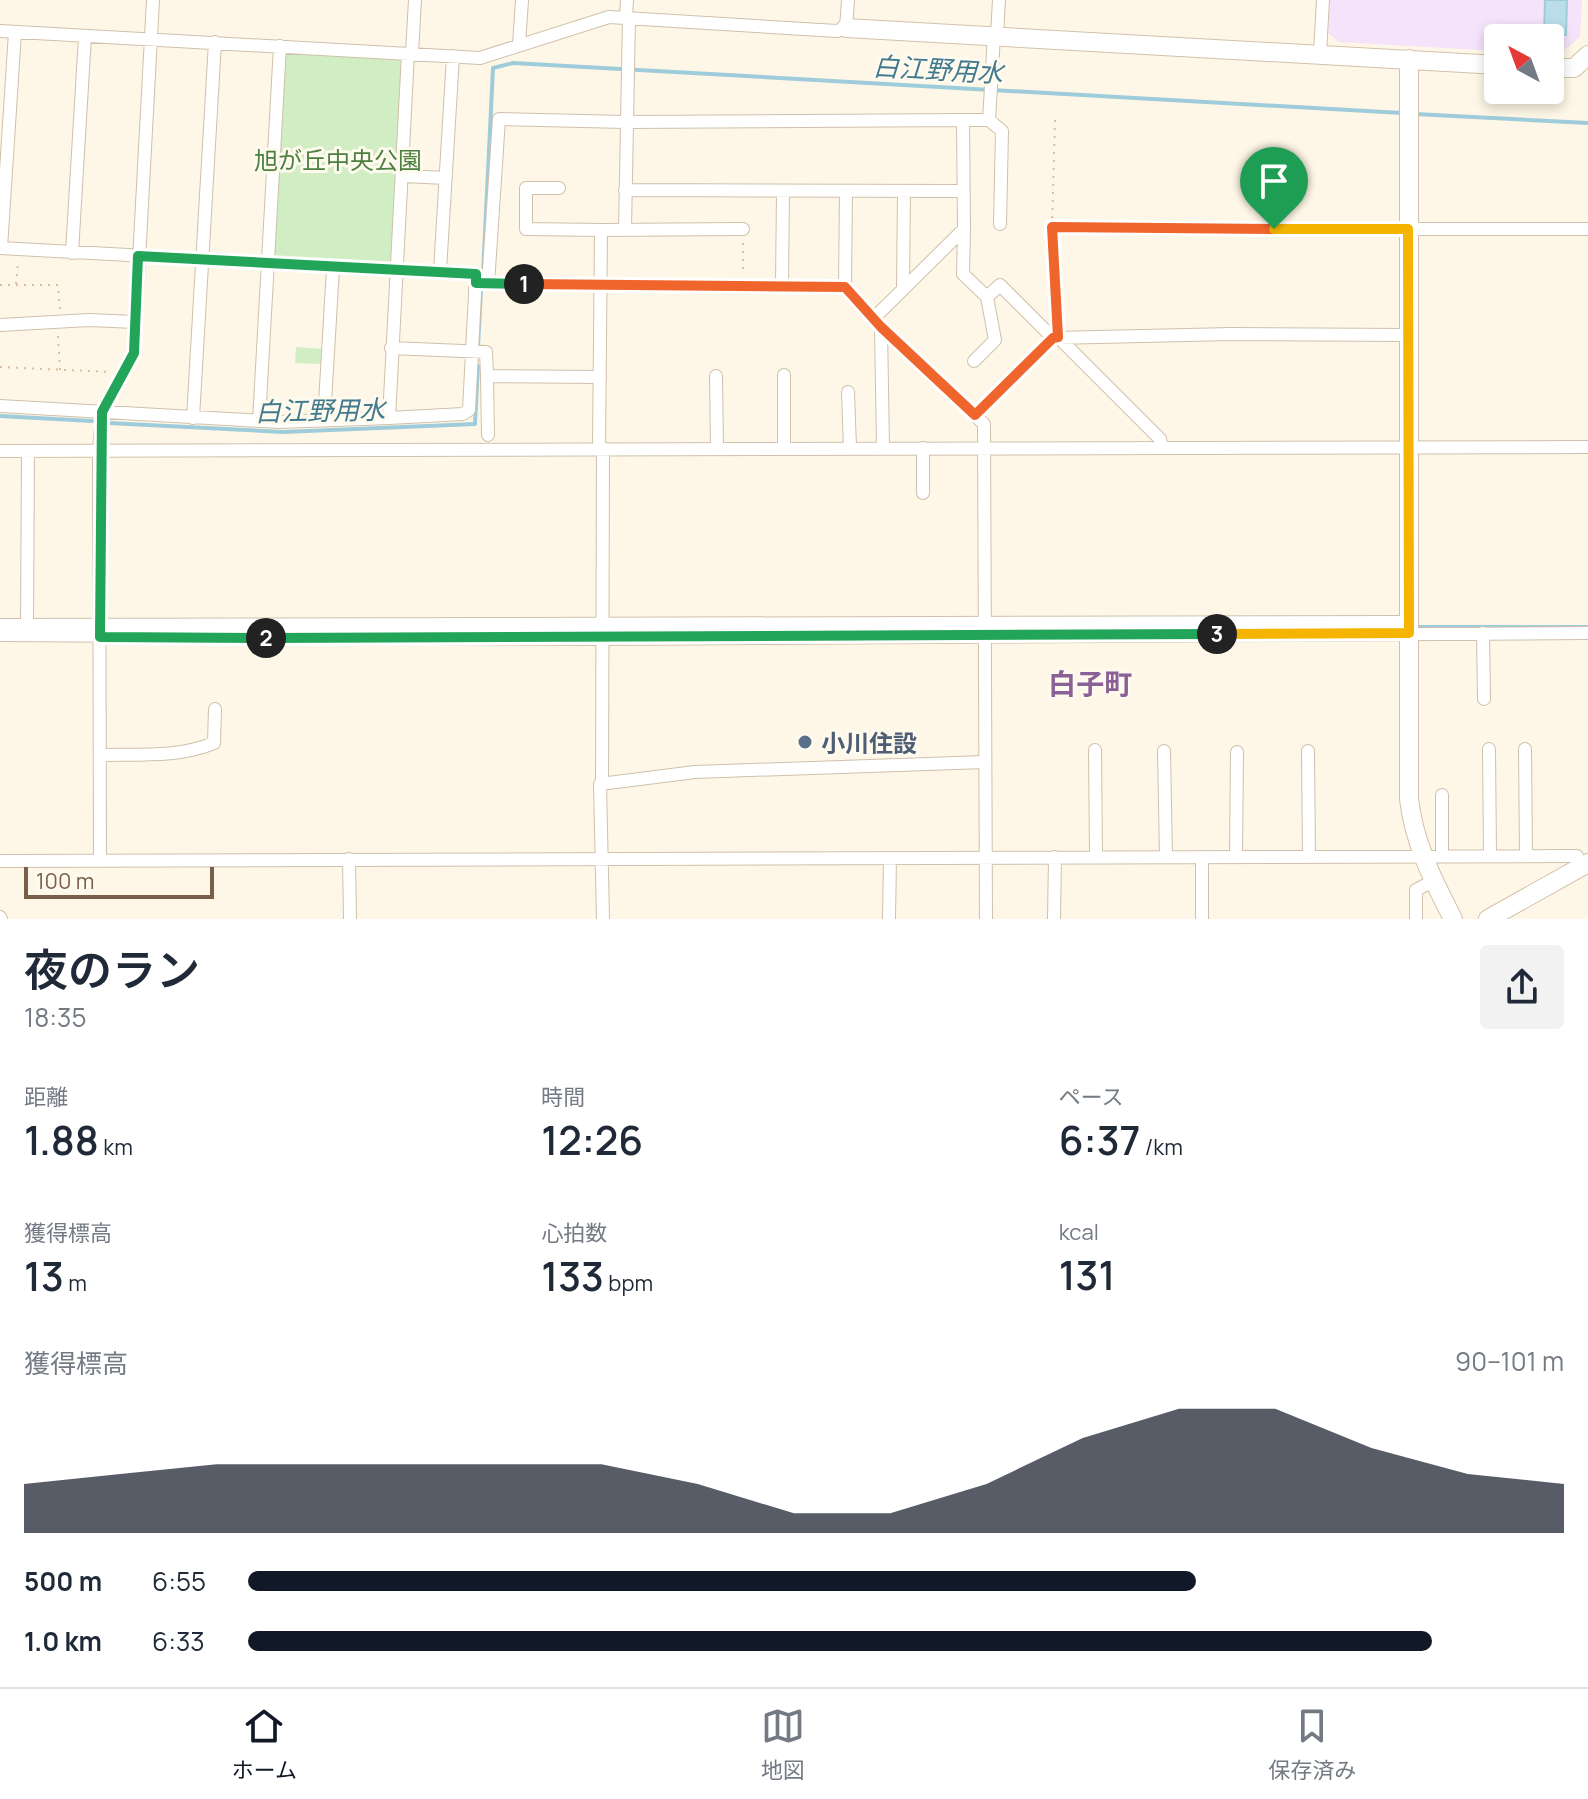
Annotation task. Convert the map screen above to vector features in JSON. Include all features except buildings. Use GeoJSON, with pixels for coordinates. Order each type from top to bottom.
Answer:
{"type":"FeatureCollection","features":[{"type":"Feature","properties":{"kind":"street"},"geometry":{"type":"LineString","coordinates":[[100,860],[99,452],[102,412],[134,353],[153,0]]}},
{"type":"Feature","properties":{"kind":"street"},"geometry":{"type":"LineString","coordinates":[[389,418],[395,271],[415,0]]}},
{"type":"Feature","properties":{"kind":"street"},"geometry":{"type":"LineString","coordinates":[[519,45],[522,0]]}},
{"type":"Feature","properties":{"kind":"street"},"geometry":{"type":"LineString","coordinates":[[625,229],[627,0]]}},
{"type":"Feature","properties":{"kind":"street"},"geometry":{"type":"LineString","coordinates":[[846,28],[848,0]]}},
{"type":"Feature","properties":{"kind":"street"},"geometry":{"type":"LineString","coordinates":[[989,120],[999,0]]}},
{"type":"Feature","properties":{"kind":"street"},"geometry":{"type":"LineString","coordinates":[[1320,53],[1323,0]]}},
{"type":"Feature","properties":{"kind":"street"},"geometry":{"type":"LineString","coordinates":[[0,31],[480,58],[609,17],[1484,64]]}},
{"type":"Feature","properties":{"kind":"street"},"geometry":{"type":"LineString","coordinates":[[15,32],[0,248],[333,268],[440,271],[476,274],[482,284]]}},
{"type":"Feature","properties":{"kind":"street"},"geometry":{"type":"LineString","coordinates":[[72,253],[85,36]]}},
{"type":"Feature","properties":{"kind":"street"},"geometry":{"type":"LineString","coordinates":[[193,418],[215,42]]}},
{"type":"Feature","properties":{"kind":"street"},"geometry":{"type":"LineString","coordinates":[[259,421],[280,46]]}},
{"type":"Feature","properties":{"kind":"street"},"geometry":{"type":"LineString","coordinates":[[1564,68],[1574,68],[1588,55]]}},
{"type":"Feature","properties":{"kind":"street"},"geometry":{"type":"LineString","coordinates":[[440,271],[453,56]]}},
{"type":"Feature","properties":{"kind":"street"},"geometry":{"type":"LineString","coordinates":[[1409,59],[1409,799],[1412,827],[1422,856],[1453,919]]}},
{"type":"Feature","properties":{"kind":"street"},"geometry":{"type":"LineString","coordinates":[[0,406],[259,421],[463,414],[469,410],[471,352],[482,284],[499,119],[626,122],[989,120],[1002,131],[1000,224]]}},
{"type":"Feature","properties":{"kind":"street"},"geometry":{"type":"LineString","coordinates":[[963,120],[963,274],[987,297],[995,340],[974,361]]}},
{"type":"Feature","properties":{"kind":"street"},"geometry":{"type":"LineString","coordinates":[[403,176],[446,178]]}},
{"type":"Feature","properties":{"kind":"street"},"geometry":{"type":"LineString","coordinates":[[559,188],[526,188],[526,229],[743,229]]}},
{"type":"Feature","properties":{"kind":"street"},"geometry":{"type":"LineString","coordinates":[[625,190],[963,191]]}},
{"type":"Feature","properties":{"kind":"street"},"geometry":{"type":"LineString","coordinates":[[782,286],[783,191]]}},
{"type":"Feature","properties":{"kind":"street"},"geometry":{"type":"LineString","coordinates":[[846,191],[845,287],[877,322],[984,424],[986,919]]}},
{"type":"Feature","properties":{"kind":"street"},"geometry":{"type":"LineString","coordinates":[[903,289],[904,191]]}},
{"type":"Feature","properties":{"kind":"street"},"geometry":{"type":"LineString","coordinates":[[883,448],[877,322],[903,289],[964,229]]}},
{"type":"Feature","properties":{"kind":"street"},"geometry":{"type":"LineString","coordinates":[[1274,229],[1588,229]]}},
{"type":"Feature","properties":{"kind":"street"},"geometry":{"type":"LineString","coordinates":[[601,230],[603,919]]}},
{"type":"Feature","properties":{"kind":"street"},"geometry":{"type":"LineString","coordinates":[[324,420],[333,268]]}},
{"type":"Feature","properties":{"kind":"street"},"geometry":{"type":"LineString","coordinates":[[482,284],[845,287]]}},
{"type":"Feature","properties":{"kind":"street"},"geometry":{"type":"LineString","coordinates":[[987,297],[1000,285],[1160,439],[1162,447]]}},
{"type":"Feature","properties":{"kind":"street"},"geometry":{"type":"LineString","coordinates":[[0,325],[135,322]]}},
{"type":"Feature","properties":{"kind":"street"},"geometry":{"type":"LineString","coordinates":[[975,415],[1055,338],[1231,334],[1409,335]]}},
{"type":"Feature","properties":{"kind":"street"},"geometry":{"type":"LineString","coordinates":[[391,348],[486,352],[488,435]]}},
{"type":"Feature","properties":{"kind":"street"},"geometry":{"type":"LineString","coordinates":[[784,375],[784,447]]}},
{"type":"Feature","properties":{"kind":"street"},"geometry":{"type":"LineString","coordinates":[[487,376],[600,377]]}},
{"type":"Feature","properties":{"kind":"street"},"geometry":{"type":"LineString","coordinates":[[716,376],[717,447]]}},
{"type":"Feature","properties":{"kind":"street"},"geometry":{"type":"LineString","coordinates":[[848,392],[850,448]]}},
{"type":"Feature","properties":{"kind":"street"},"geometry":{"type":"LineString","coordinates":[[0,451],[1588,447]]}},
{"type":"Feature","properties":{"kind":"street"},"geometry":{"type":"LineString","coordinates":[[923,448],[923,493]]}},
{"type":"Feature","properties":{"kind":"street"},"geometry":{"type":"LineString","coordinates":[[27,625],[28,451]]}},
{"type":"Feature","properties":{"kind":"street"},"geometry":{"type":"LineString","coordinates":[[0,625],[101,631]]}},
{"type":"Feature","properties":{"kind":"street"},"geometry":{"type":"LineString","coordinates":[[0,635],[101,631],[986,629],[1409,629],[1588,633]]}},
{"type":"Feature","properties":{"kind":"street"},"geometry":{"type":"LineString","coordinates":[[1483,633],[1484,699]]}},
{"type":"Feature","properties":{"kind":"street"},"geometry":{"type":"LineString","coordinates":[[100,755],[173,754],[208,746],[214,743],[215,709]]}},
{"type":"Feature","properties":{"kind":"street"},"geometry":{"type":"LineString","coordinates":[[1489,749],[1490,855]]}},
{"type":"Feature","properties":{"kind":"street"},"geometry":{"type":"LineString","coordinates":[[1525,749],[1526,855]]}},
{"type":"Feature","properties":{"kind":"street"},"geometry":{"type":"LineString","coordinates":[[1095,750],[1096,856]]}},
{"type":"Feature","properties":{"kind":"street"},"geometry":{"type":"LineString","coordinates":[[1164,751],[1166,856]]}},
{"type":"Feature","properties":{"kind":"street"},"geometry":{"type":"LineString","coordinates":[[1308,751],[1309,856]]}},
{"type":"Feature","properties":{"kind":"street"},"geometry":{"type":"LineString","coordinates":[[1236,857],[1237,752]]}},
{"type":"Feature","properties":{"kind":"street"},"geometry":{"type":"LineString","coordinates":[[602,784],[695,772],[985,762]]}},
{"type":"Feature","properties":{"kind":"street"},"geometry":{"type":"LineString","coordinates":[[1442,795],[1442,855]]}},
{"type":"Feature","properties":{"kind":"street"},"geometry":{"type":"LineString","coordinates":[[0,861],[1526,855],[1585,861]]}},
{"type":"Feature","properties":{"kind":"street"},"geometry":{"type":"LineString","coordinates":[[1054,919],[1055,857]]}},
{"type":"Feature","properties":{"kind":"street"},"geometry":{"type":"LineString","coordinates":[[1202,857],[1202,919]]}},
{"type":"Feature","properties":{"kind":"street"},"geometry":{"type":"LineString","coordinates":[[889,919],[890,858]]}},
{"type":"Feature","properties":{"kind":"street"},"geometry":{"type":"LineString","coordinates":[[349,859],[350,919]]}},
{"type":"Feature","properties":{"kind":"street"},"geometry":{"type":"LineString","coordinates":[[1488,919],[1585,861]]}},
{"type":"Feature","properties":{"kind":"street"},"geometry":{"type":"LineString","coordinates":[[1416,919],[1416,890],[1433,881]]}},
{"type":"Feature","properties":{"kind":"path"},"geometry":{"type":"LineString","coordinates":[[1055,120],[1052,227],[1055,338]]}},
{"type":"Feature","properties":{"kind":"path"},"geometry":{"type":"LineString","coordinates":[[1052,227],[1274,229]]}},
{"type":"Feature","properties":{"kind":"path"},"geometry":{"type":"LineString","coordinates":[[743,229],[743,286]]}},
{"type":"Feature","properties":{"kind":"path"},"geometry":{"type":"LineString","coordinates":[[16,286],[19,249]]}},
{"type":"Feature","properties":{"kind":"path"},"geometry":{"type":"LineString","coordinates":[[0,285],[58,285],[60,370]]}},
{"type":"Feature","properties":{"kind":"path"},"geometry":{"type":"LineString","coordinates":[[0,367],[121,373]]}},
{"type":"Feature","properties":{"kind":"shaded area"},"geometry":{"type":"Polygon","coordinates":[[[1330,0],[1582,0],[1580,37],[1564,51],[1564,24],[1484,24],[1484,50],[1339,42],[1328,33],[1330,0]]]}},
{"type":"Feature","properties":{"kind":"green space","name":"旭が丘中央公園"},"geometry":{"type":"Polygon","coordinates":[[[292,51],[401,57],[404,62],[392,261],[385,265],[277,259],[272,255],[284,56],[292,51]]]}},
{"type":"Feature","properties":{"kind":"green space"},"geometry":{"type":"Polygon","coordinates":[[[296,347],[323,349],[322,364],[295,363],[296,347]]]}},
{"type":"Feature","properties":{"kind":"water"},"geometry":{"type":"Polygon","coordinates":[[[1545,0],[1567,0],[1566,35],[1564,24],[1544,24],[1545,0]]]}},
{"type":"Feature","properties":{"kind":"waterway","name":"白江野用水"},"geometry":{"type":"LineString","coordinates":[[483,274],[493,68],[513,63],[1402,113]]}},
{"type":"Feature","properties":{"kind":"waterway","name":"白江野用水"},"geometry":{"type":"LineString","coordinates":[[1415,114],[1588,123]]}},
{"type":"Feature","properties":{"kind":"waterway","name":"白江野用水"},"geometry":{"type":"LineString","coordinates":[[478,346],[481,291]]}},
{"type":"Feature","properties":{"kind":"waterway","name":"白江野用水"},"geometry":{"type":"LineString","coordinates":[[109,423],[283,432],[475,424],[478,366]]}},
{"type":"Feature","properties":{"kind":"waterway","name":"白江野用水"},"geometry":{"type":"LineString","coordinates":[[0,416],[92,421]]}},
{"type":"Feature","properties":{"kind":"waterway"},"geometry":{"type":"LineString","coordinates":[[1414,627],[1588,627]]}},
{"type":"Feature","properties":{"kind":"waterway"},"geometry":{"type":"LineString","coordinates":[[254,631],[458,630]]}},
{"type":"Feature","properties":{"kind":"place","name":"小川住設"},"geometry":{"type":"Point","coordinates":[805,742]}},
{"type":"Feature","properties":{"kind":"district","name":"白子町"},"geometry":{"type":"Point","coordinates":[1090,683]}},
{"type":"Feature","properties":{"kind":"route"},"geometry":{"type":"LineString","coordinates":[[1052,227],[1274,229],[1408,229],[1409,633],[601,639],[100,637],[99,452],[102,412],[134,353],[138,256],[440,271],[476,274],[476,283],[488,284],[845,287],[881,327],[975,415],[1053,338],[1058,337],[1052,227]]}}]}
